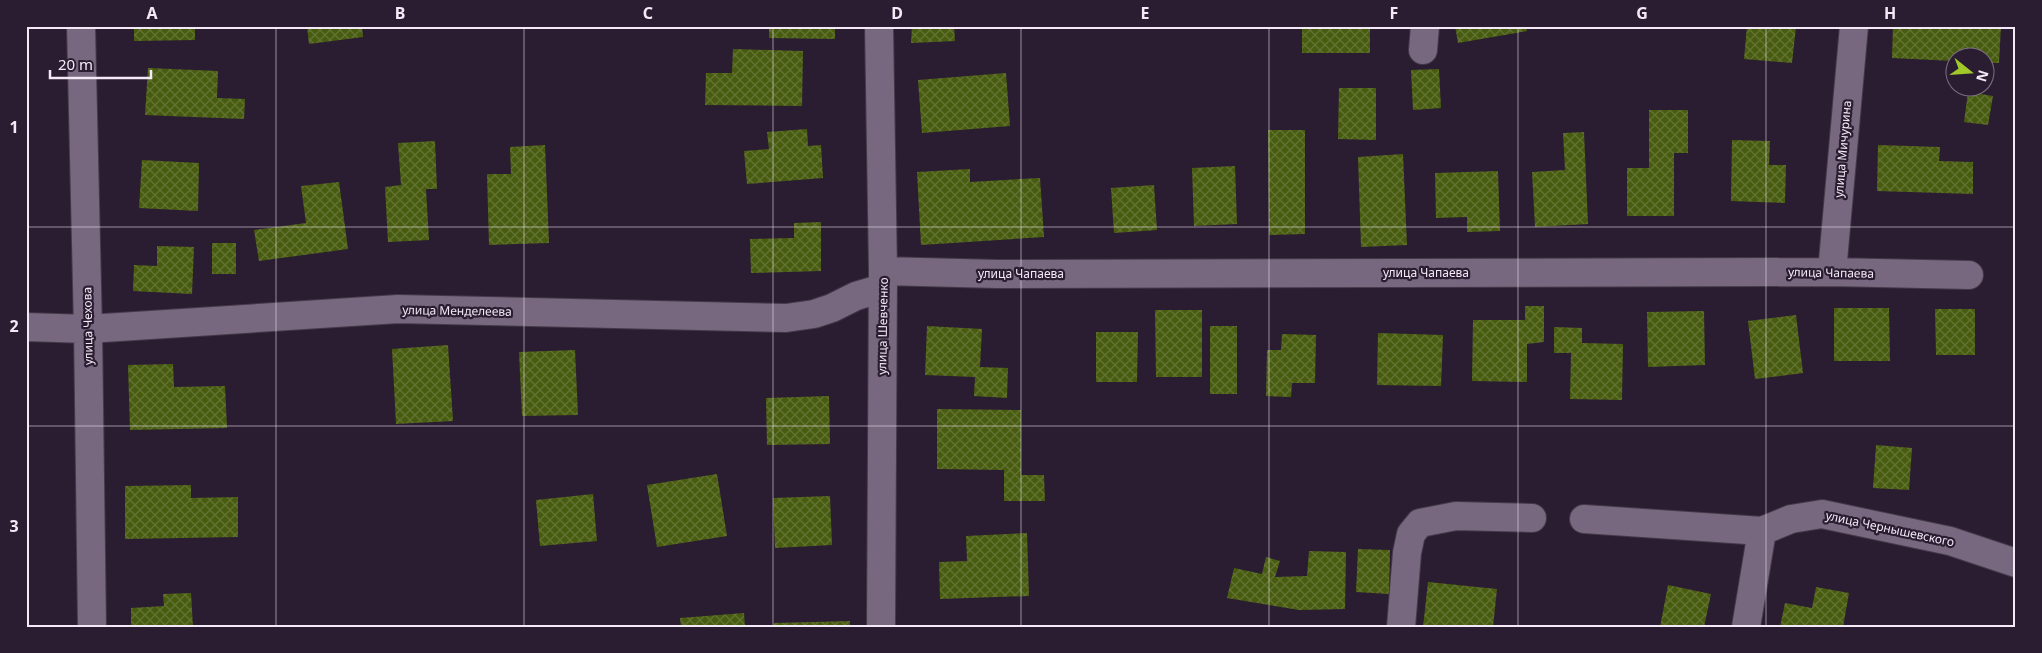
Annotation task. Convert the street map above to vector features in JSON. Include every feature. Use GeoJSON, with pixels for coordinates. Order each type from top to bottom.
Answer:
{"type":"FeatureCollection","features":[{"type":"Feature","properties":{"kind":"street","name":"улица Чехова"},"geometry":{"type":"LineString","coordinates":[[81,26],[92,627]]}},
{"type":"Feature","properties":{"kind":"street","name":"улица Шевченко"},"geometry":{"type":"LineString","coordinates":[[879,26],[883,280],[881,627]]}},
{"type":"Feature","properties":{"kind":"street","name":"улица Мичурина"},"geometry":{"type":"LineString","coordinates":[[1832,272],[1854,26]]}},
{"type":"Feature","properties":{"kind":"street","name":"улица Чапаева"},"geometry":{"type":"LineString","coordinates":[[883,280],[997,274],[1832,272],[1969,276]]}},
{"type":"Feature","properties":{"kind":"street","name":"улица Менделеева"},"geometry":{"type":"LineString","coordinates":[[26,327],[88,329],[398,310],[786,318],[814,314],[832,308],[883,280]]}},
{"type":"Feature","properties":{"kind":"street","name":"улица Чернышевского"},"geometry":{"type":"LineString","coordinates":[[1584,519],[1762,531],[1791,519],[1822,514],[1950,541],[2016,563]]}},
{"type":"Feature","properties":{"kind":"street"},"geometry":{"type":"LineString","coordinates":[[1401,627],[1407,553],[1411,534],[1420,523],[1456,516],[1532,518]]}},
{"type":"Feature","properties":{"kind":"street"},"geometry":{"type":"LineString","coordinates":[[1746,627],[1762,531]]}},
{"type":"Feature","properties":{"kind":"building"},"geometry":{"type":"Polygon","coordinates":[[[134,26],[195,26],[195,40],[134,41],[134,26]]]}},
{"type":"Feature","properties":{"kind":"building"},"geometry":{"type":"Polygon","coordinates":[[[307,26],[362,26],[363,37],[309,44],[307,26]]]}},
{"type":"Feature","properties":{"kind":"building"},"geometry":{"type":"Polygon","coordinates":[[[769,26],[835,26],[835,39],[769,38],[769,26]]]}},
{"type":"Feature","properties":{"kind":"building"},"geometry":{"type":"Polygon","coordinates":[[[912,26],[954,26],[955,41],[911,43],[912,26]]]}},
{"type":"Feature","properties":{"kind":"building"},"geometry":{"type":"Polygon","coordinates":[[[1302,26],[1370,26],[1370,53],[1302,53],[1302,26]]]}},
{"type":"Feature","properties":{"kind":"building"},"geometry":{"type":"Polygon","coordinates":[[[1455,26],[1526,26],[1527,31],[1458,43],[1455,26]]]}},
{"type":"Feature","properties":{"kind":"building"},"geometry":{"type":"Polygon","coordinates":[[[1747,26],[1796,27],[1792,63],[1744,59],[1747,26]]]}},
{"type":"Feature","properties":{"kind":"building"},"geometry":{"type":"Polygon","coordinates":[[[1893,26],[2001,26],[1999,63],[1994,63],[1994,48],[1944,48],[1944,61],[1892,58],[1893,26]]]}},
{"type":"Feature","properties":{"kind":"building"},"geometry":{"type":"Polygon","coordinates":[[[733,49],[803,51],[802,106],[705,105],[706,73],[732,73],[733,49]]]}},
{"type":"Feature","properties":{"kind":"building"},"geometry":{"type":"Polygon","coordinates":[[[148,68],[218,71],[217,98],[245,99],[244,119],[145,115],[148,68]]]}},
{"type":"Feature","properties":{"kind":"building"},"geometry":{"type":"Polygon","coordinates":[[[1439,69],[1441,108],[1413,110],[1411,70],[1439,69]]]}},
{"type":"Feature","properties":{"kind":"building"},"geometry":{"type":"Polygon","coordinates":[[[1006,73],[1010,126],[922,133],[918,80],[1006,73]]]}},
{"type":"Feature","properties":{"kind":"building"},"geometry":{"type":"Polygon","coordinates":[[[1339,88],[1376,88],[1376,140],[1338,139],[1339,88]]]}},
{"type":"Feature","properties":{"kind":"building"},"geometry":{"type":"Polygon","coordinates":[[[1967,98],[1993,98],[1988,125],[1964,122],[1967,98]]]}},
{"type":"Feature","properties":{"kind":"building"},"geometry":{"type":"Polygon","coordinates":[[[1649,110],[1688,110],[1688,153],[1674,153],[1674,216],[1627,216],[1627,168],[1649,168],[1649,110]]]}},
{"type":"Feature","properties":{"kind":"building"},"geometry":{"type":"Polygon","coordinates":[[[807,129],[808,146],[821,145],[823,178],[747,184],[744,151],[769,149],[767,132],[807,129]]]}},
{"type":"Feature","properties":{"kind":"building"},"geometry":{"type":"Polygon","coordinates":[[[1268,130],[1305,130],[1305,234],[1269,235],[1268,130]]]}},
{"type":"Feature","properties":{"kind":"building"},"geometry":{"type":"Polygon","coordinates":[[[1584,132],[1588,224],[1535,227],[1532,172],[1565,170],[1563,133],[1584,132]]]}},
{"type":"Feature","properties":{"kind":"building"},"geometry":{"type":"Polygon","coordinates":[[[1732,140],[1770,141],[1769,165],[1786,165],[1785,203],[1731,201],[1732,140]]]}},
{"type":"Feature","properties":{"kind":"building"},"geometry":{"type":"Polygon","coordinates":[[[435,141],[437,189],[426,189],[429,240],[388,242],[385,187],[401,185],[398,143],[435,141]]]}},
{"type":"Feature","properties":{"kind":"building"},"geometry":{"type":"Polygon","coordinates":[[[545,145],[549,243],[489,245],[487,174],[511,174],[510,147],[545,145]]]}},
{"type":"Feature","properties":{"kind":"building"},"geometry":{"type":"Polygon","coordinates":[[[1878,145],[1940,147],[1939,161],[1973,162],[1973,194],[1877,191],[1878,145]]]}},
{"type":"Feature","properties":{"kind":"building"},"geometry":{"type":"Polygon","coordinates":[[[1403,154],[1407,245],[1361,247],[1358,157],[1403,154]]]}},
{"type":"Feature","properties":{"kind":"building"},"geometry":{"type":"Polygon","coordinates":[[[142,160],[199,163],[198,211],[139,208],[142,160]]]}},
{"type":"Feature","properties":{"kind":"building"},"geometry":{"type":"Polygon","coordinates":[[[1235,166],[1237,224],[1194,226],[1192,168],[1235,166]]]}},
{"type":"Feature","properties":{"kind":"building"},"geometry":{"type":"Polygon","coordinates":[[[970,169],[970,182],[1040,178],[1044,237],[921,245],[917,172],[970,169]]]}},
{"type":"Feature","properties":{"kind":"building"},"geometry":{"type":"Polygon","coordinates":[[[1498,171],[1500,231],[1467,232],[1467,217],[1436,218],[1435,173],[1498,171]]]}},
{"type":"Feature","properties":{"kind":"building"},"geometry":{"type":"Polygon","coordinates":[[[339,182],[348,249],[259,261],[254,230],[306,223],[301,186],[339,182]]]}},
{"type":"Feature","properties":{"kind":"building"},"geometry":{"type":"Polygon","coordinates":[[[1154,185],[1157,230],[1114,233],[1111,188],[1154,185]]]}},
{"type":"Feature","properties":{"kind":"building"},"geometry":{"type":"Polygon","coordinates":[[[821,222],[821,271],[751,273],[750,239],[794,238],[794,223],[821,222]]]}},
{"type":"Feature","properties":{"kind":"building"},"geometry":{"type":"Polygon","coordinates":[[[212,243],[236,243],[236,274],[212,274],[212,243]]]}},
{"type":"Feature","properties":{"kind":"building"},"geometry":{"type":"Polygon","coordinates":[[[157,246],[194,247],[192,294],[133,291],[134,265],[157,266],[157,246]]]}},
{"type":"Feature","properties":{"kind":"building"},"geometry":{"type":"Polygon","coordinates":[[[1525,306],[1544,306],[1544,342],[1527,344],[1527,382],[1472,381],[1473,320],[1525,320],[1525,306]]]}},
{"type":"Feature","properties":{"kind":"building"},"geometry":{"type":"Polygon","coordinates":[[[1834,308],[1889,308],[1890,361],[1834,361],[1834,308]]]}},
{"type":"Feature","properties":{"kind":"building"},"geometry":{"type":"Polygon","coordinates":[[[1935,309],[1975,309],[1975,355],[1936,355],[1935,309]]]}},
{"type":"Feature","properties":{"kind":"building"},"geometry":{"type":"Polygon","coordinates":[[[1155,310],[1202,310],[1202,377],[1156,377],[1155,310]]]}},
{"type":"Feature","properties":{"kind":"building"},"geometry":{"type":"Polygon","coordinates":[[[1704,311],[1705,365],[1648,367],[1647,312],[1704,311]]]}},
{"type":"Feature","properties":{"kind":"building"},"geometry":{"type":"Polygon","coordinates":[[[1796,315],[1803,373],[1755,379],[1748,321],[1796,315]]]}},
{"type":"Feature","properties":{"kind":"building"},"geometry":{"type":"Polygon","coordinates":[[[927,326],[982,329],[980,367],[1008,368],[1007,398],[974,396],[975,377],[925,375],[927,326]]]}},
{"type":"Feature","properties":{"kind":"building"},"geometry":{"type":"Polygon","coordinates":[[[1210,326],[1237,326],[1237,394],[1210,394],[1210,326]]]}},
{"type":"Feature","properties":{"kind":"building"},"geometry":{"type":"Polygon","coordinates":[[[1554,327],[1582,328],[1582,343],[1623,344],[1622,400],[1570,399],[1571,353],[1554,353],[1554,327]]]}},
{"type":"Feature","properties":{"kind":"building"},"geometry":{"type":"Polygon","coordinates":[[[1096,332],[1138,332],[1137,382],[1096,382],[1096,332]]]}},
{"type":"Feature","properties":{"kind":"building"},"geometry":{"type":"Polygon","coordinates":[[[1378,333],[1443,335],[1441,386],[1377,385],[1378,333]]]}},
{"type":"Feature","properties":{"kind":"building"},"geometry":{"type":"Polygon","coordinates":[[[1282,334],[1316,335],[1315,383],[1292,383],[1291,397],[1266,396],[1267,350],[1281,350],[1282,334]]]}},
{"type":"Feature","properties":{"kind":"building"},"geometry":{"type":"Polygon","coordinates":[[[448,345],[453,421],[396,424],[392,349],[448,345]]]}},
{"type":"Feature","properties":{"kind":"building"},"geometry":{"type":"Polygon","coordinates":[[[575,350],[578,415],[522,416],[519,352],[575,350]]]}},
{"type":"Feature","properties":{"kind":"building"},"geometry":{"type":"Polygon","coordinates":[[[173,364],[174,387],[225,386],[227,428],[130,430],[128,365],[173,364]]]}},
{"type":"Feature","properties":{"kind":"building"},"geometry":{"type":"Polygon","coordinates":[[[26,374],[29,374],[28,404],[26,404],[26,374]]]}},
{"type":"Feature","properties":{"kind":"building"},"geometry":{"type":"Polygon","coordinates":[[[829,396],[830,444],[767,445],[766,398],[829,396]]]}},
{"type":"Feature","properties":{"kind":"building"},"geometry":{"type":"Polygon","coordinates":[[[937,409],[1021,410],[1021,475],[1044,475],[1045,501],[1004,501],[1004,470],[937,469],[937,409]]]}},
{"type":"Feature","properties":{"kind":"building"},"geometry":{"type":"Polygon","coordinates":[[[1876,445],[1912,448],[1909,490],[1873,488],[1876,445]]]}},
{"type":"Feature","properties":{"kind":"building"},"geometry":{"type":"Polygon","coordinates":[[[717,474],[727,536],[657,547],[647,485],[717,474]]]}},
{"type":"Feature","properties":{"kind":"building"},"geometry":{"type":"Polygon","coordinates":[[[191,485],[191,498],[238,497],[238,537],[125,539],[125,486],[191,485]]]}},
{"type":"Feature","properties":{"kind":"building"},"geometry":{"type":"Polygon","coordinates":[[[593,494],[597,541],[540,546],[536,500],[593,494]]]}},
{"type":"Feature","properties":{"kind":"building"},"geometry":{"type":"Polygon","coordinates":[[[830,496],[832,545],[775,548],[773,498],[830,496]]]}},
{"type":"Feature","properties":{"kind":"building"},"geometry":{"type":"Polygon","coordinates":[[[1027,533],[1029,596],[940,599],[939,562],[967,561],[966,536],[1027,533]]]}},
{"type":"Feature","properties":{"kind":"building"},"geometry":{"type":"Polygon","coordinates":[[[1358,549],[1390,550],[1389,594],[1356,592],[1358,549]]]}},
{"type":"Feature","properties":{"kind":"building"},"geometry":{"type":"Polygon","coordinates":[[[1309,551],[1346,552],[1345,609],[1299,610],[1227,598],[1234,568],[1262,574],[1266,557],[1280,561],[1275,577],[1307,576],[1309,551]]]}},
{"type":"Feature","properties":{"kind":"building"},"geometry":{"type":"Polygon","coordinates":[[[1428,582],[1497,589],[1493,627],[1423,627],[1428,582]]]}},
{"type":"Feature","properties":{"kind":"building"},"geometry":{"type":"Polygon","coordinates":[[[1668,585],[1711,594],[1704,627],[1660,627],[1668,585]]]}},
{"type":"Feature","properties":{"kind":"building"},"geometry":{"type":"Polygon","coordinates":[[[1816,587],[1849,593],[1843,627],[1780,627],[1785,603],[1812,608],[1816,587]]]}},
{"type":"Feature","properties":{"kind":"building"},"geometry":{"type":"Polygon","coordinates":[[[191,593],[193,627],[131,627],[131,608],[164,606],[163,594],[191,593]]]}},
{"type":"Feature","properties":{"kind":"building"},"geometry":{"type":"Polygon","coordinates":[[[744,613],[745,627],[681,627],[680,618],[744,613]]]}},
{"type":"Feature","properties":{"kind":"building"},"geometry":{"type":"Polygon","coordinates":[[[850,621],[850,627],[774,627],[774,623],[850,621]]]}}]}
